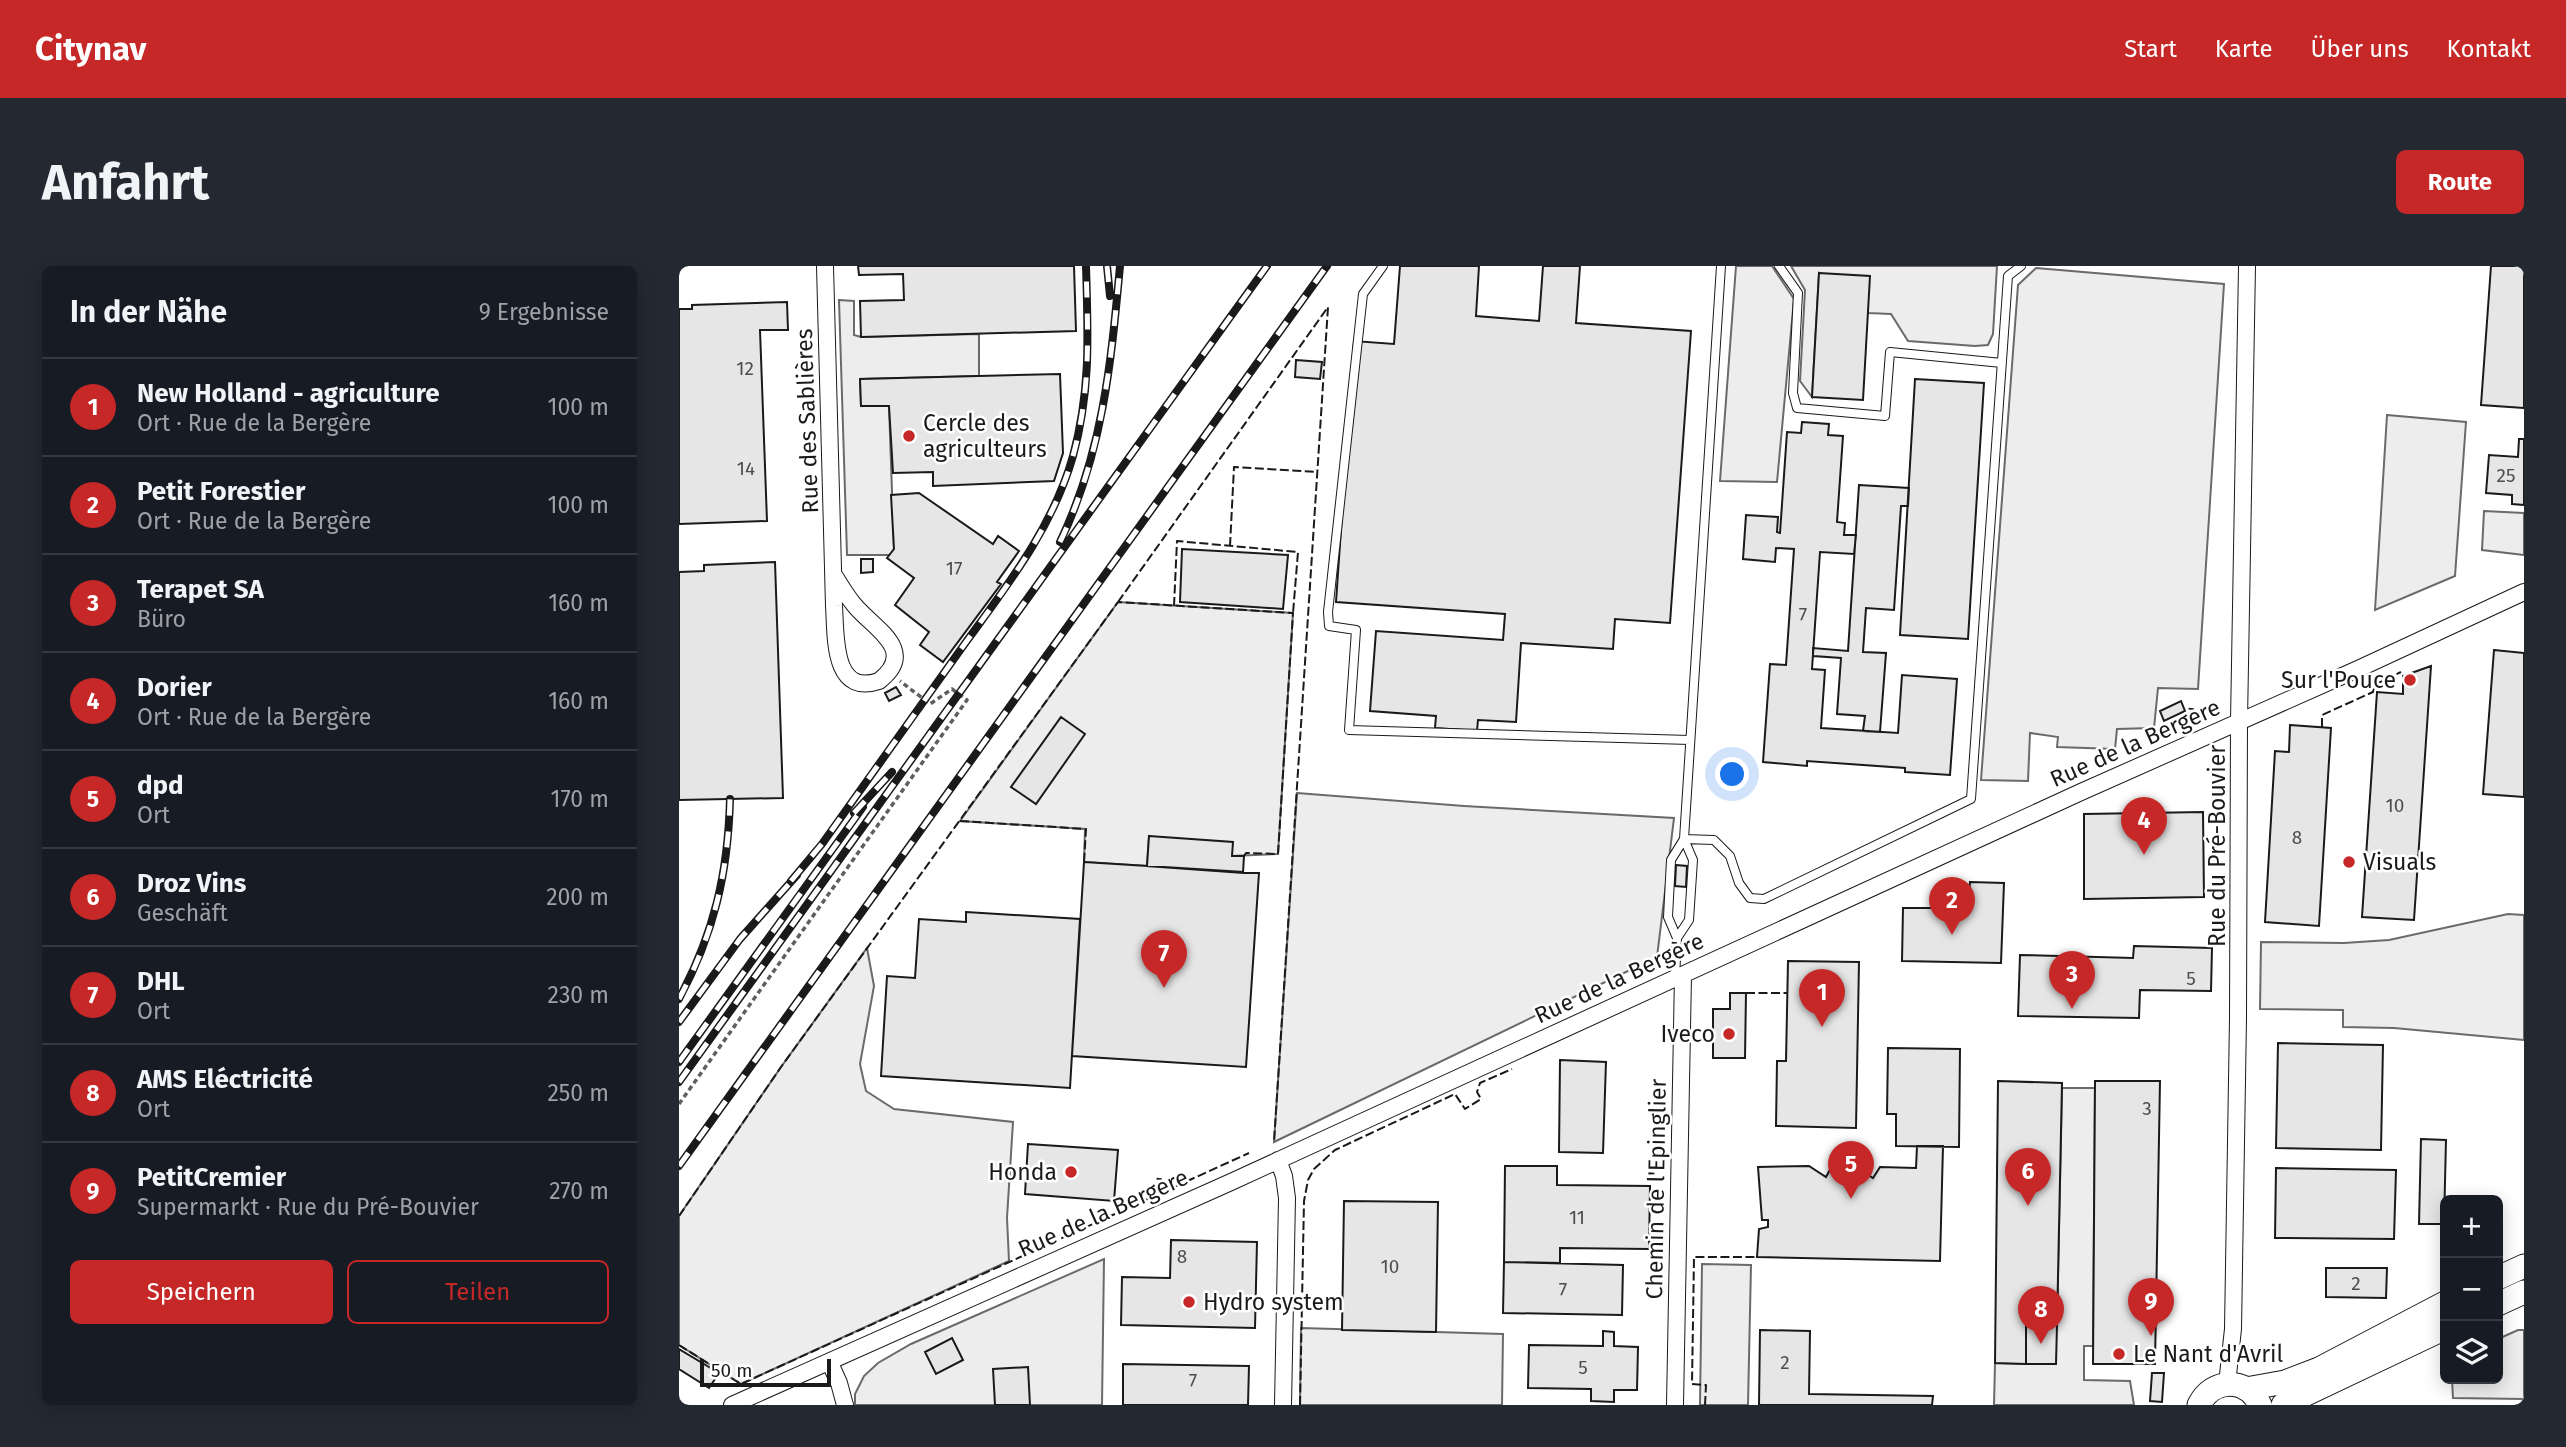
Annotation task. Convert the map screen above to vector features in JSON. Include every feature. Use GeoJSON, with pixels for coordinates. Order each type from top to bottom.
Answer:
{"type":"FeatureCollection","features":[{"type":"Feature","properties":{"kind":"main road"},"geometry":{"type":"LineString","coordinates":[[2503,1276],[2524,1266]]}},
{"type":"Feature","properties":{"kind":"main road"},"geometry":{"type":"LineString","coordinates":[[2503,1302],[2524,1292]]}},
{"type":"Feature","properties":{"kind":"main road"},"geometry":{"type":"LineString","coordinates":[[2199,1405],[2212,1388],[2244,1392],[2285,1382],[2319,1369],[2440,1306]]}},
{"type":"Feature","properties":{"kind":"main road"},"geometry":{"type":"LineString","coordinates":[[2283,1405],[2440,1330]]}},
{"type":"Feature","properties":{"kind":"street","name":"Rue des Sablières"},"geometry":{"type":"LineString","coordinates":[[825,266],[829,551],[834,575],[840,664],[846,674],[857,681],[879,681],[892,666],[892,644],[857,609],[834,575]]}},
{"type":"Feature","properties":{"kind":"street","name":"Rue du Pré-Bouvier"},"geometry":{"type":"LineString","coordinates":[[2244,1392],[2233,1329],[2247,266]]}},
{"type":"Feature","properties":{"kind":"street","name":"Rue de la Bergère"},"geometry":{"type":"LineString","coordinates":[[732,1405],[1278,1160],[2524,592]]}},
{"type":"Feature","properties":{"kind":"street","name":"Chemin de l'Epinglier"},"geometry":{"type":"LineString","coordinates":[[1675,1405],[1679,976]]}},
{"type":"Feature","properties":{"kind":"street"},"geometry":{"type":"LineString","coordinates":[[1278,1160],[1284,1176],[1287,1198],[1283,1405]]}},
{"type":"Feature","properties":{"kind":"street"},"geometry":{"type":"LineString","coordinates":[[830,1363],[845,1405]]}},
{"type":"Feature","properties":{"kind":"lane"},"geometry":{"type":"LineString","coordinates":[[1383,266],[1363,294],[1328,612],[1329,626],[1356,630],[1349,730],[1690,740]]}},
{"type":"Feature","properties":{"kind":"lane"},"geometry":{"type":"LineString","coordinates":[[1678,938],[1689,919],[1693,860],[1684,839],[1721,266]]}},
{"type":"Feature","properties":{"kind":"lane"},"geometry":{"type":"LineString","coordinates":[[1779,266],[1798,293],[1793,394],[1797,408],[1885,416],[1890,352],[2002,363]]}},
{"type":"Feature","properties":{"kind":"lane"},"geometry":{"type":"LineString","coordinates":[[1684,839],[1714,841],[1730,856],[1739,883],[1750,898],[1764,899],[1971,799],[2008,276],[2021,266]]}},
{"type":"Feature","properties":{"kind":"lane"},"geometry":{"type":"LineString","coordinates":[[1679,976],[1678,938],[1668,917],[1671,860],[1684,839]]}},
{"type":"Feature","properties":{"kind":"path"},"geometry":{"type":"LineString","coordinates":[[679,1104],[967,700],[952,689],[930,704],[904,685]]}},
{"type":"Feature","properties":{"kind":"shaded area"},"geometry":{"type":"Polygon","coordinates":[[[1736,266],[1772,266],[1794,299],[1777,482],[1720,481],[1736,266]]]}},
{"type":"Feature","properties":{"kind":"shaded area"},"geometry":{"type":"Polygon","coordinates":[[[1791,266],[1997,266],[1993,334],[1988,345],[1908,341],[1891,314],[1868,313],[1819,273],[1812,397],[1800,381],[1805,290],[1791,266]]]}},
{"type":"Feature","properties":{"kind":"shaded area"},"geometry":{"type":"Polygon","coordinates":[[[2036,268],[2224,284],[2198,689],[2158,688],[2154,728],[2117,729],[2115,749],[2057,747],[2058,737],[2030,733],[2028,781],[1981,780],[2018,285],[2036,268]]]}},
{"type":"Feature","properties":{"kind":"shaded area"},"geometry":{"type":"Polygon","coordinates":[[[839,300],[854,301],[854,335],[861,337],[979,334],[979,376],[860,379],[861,406],[889,406],[894,549],[890,555],[847,555],[839,300]]]}},
{"type":"Feature","properties":{"kind":"shaded area"},"geometry":{"type":"Polygon","coordinates":[[[2387,415],[2466,422],[2455,576],[2375,610],[2387,415]]]}},
{"type":"Feature","properties":{"kind":"shaded area"},"geometry":{"type":"Polygon","coordinates":[[[2484,511],[2524,513],[2524,555],[2482,550],[2484,511]]]}},
{"type":"Feature","properties":{"kind":"shaded area"},"geometry":{"type":"Polygon","coordinates":[[[1118,602],[1293,613],[1278,854],[1232,856],[1149,836],[1147,866],[1084,862],[1085,829],[960,821],[1118,602]]]}},
{"type":"Feature","properties":{"kind":"shaded area"},"geometry":{"type":"Polygon","coordinates":[[[1297,793],[1674,818],[1657,957],[1274,1142],[1297,793]]]}},
{"type":"Feature","properties":{"kind":"shaded area"},"geometry":{"type":"Polygon","coordinates":[[[2508,914],[2524,915],[2524,1040],[2394,1028],[2343,1027],[2343,1010],[2260,1009],[2261,942],[2344,943],[2389,940],[2508,914]]]}},
{"type":"Feature","properties":{"kind":"shaded area"},"geometry":{"type":"Polygon","coordinates":[[[867,948],[874,986],[860,1064],[866,1091],[894,1109],[1013,1122],[1007,1218],[1009,1261],[741,1384],[679,1345],[679,1216],[867,948]]]}},
{"type":"Feature","properties":{"kind":"shaded area"},"geometry":{"type":"Polygon","coordinates":[[[2062,1088],[2095,1088],[2093,1346],[2084,1346],[2084,1380],[2130,1381],[2134,1405],[1994,1405],[1995,1363],[2026,1364],[2026,1325],[2057,1325],[2062,1088]]]}},
{"type":"Feature","properties":{"kind":"shaded area"},"geometry":{"type":"Polygon","coordinates":[[[1104,1259],[1102,1405],[855,1405],[855,1394],[864,1376],[878,1363],[911,1344],[1104,1259]]]}},
{"type":"Feature","properties":{"kind":"shaded area"},"geometry":{"type":"Polygon","coordinates":[[[1702,1264],[1751,1265],[1748,1405],[1700,1405],[1702,1264]]]}},
{"type":"Feature","properties":{"kind":"shaded area"},"geometry":{"type":"Polygon","coordinates":[[[1301,1328],[1503,1334],[1502,1405],[1300,1405],[1301,1328]]]}},
{"type":"Feature","properties":{"kind":"shaded area"},"geometry":{"type":"Polygon","coordinates":[[[2524,1330],[2524,1399],[2453,1398],[2452,1384],[2503,1384],[2503,1337],[2524,1330]]]}},
{"type":"Feature","properties":{"kind":"building"},"geometry":{"type":"Polygon","coordinates":[[[858,266],[1074,266],[1076,331],[861,337],[860,301],[904,300],[903,274],[859,275],[858,266]]]}},
{"type":"Feature","properties":{"kind":"building"},"geometry":{"type":"Polygon","coordinates":[[[1400,266],[1479,266],[1476,316],[1539,321],[1543,266],[1580,266],[1576,323],[1691,331],[1670,623],[1615,619],[1613,649],[1521,643],[1516,722],[1478,720],[1477,731],[1435,728],[1436,716],[1370,711],[1376,631],[1503,640],[1505,614],[1336,602],[1354,341],[1394,344],[1400,266]]]}},
{"type":"Feature","properties":{"kind":"building"},"geometry":{"type":"Polygon","coordinates":[[[2491,266],[2524,266],[2524,408],[2481,405],[2491,266]]]}},
{"type":"Feature","properties":{"kind":"building"},"geometry":{"type":"Polygon","coordinates":[[[1819,273],[1870,276],[1863,400],[1812,397],[1819,273]]]}},
{"type":"Feature","properties":{"kind":"building"},"geometry":{"type":"Polygon","coordinates":[[[787,302],[788,330],[760,330],[767,521],[679,524],[679,309],[692,309],[692,305],[787,302]]]}},
{"type":"Feature","properties":{"kind":"building"},"geometry":{"type":"Polygon","coordinates":[[[1296,360],[1322,362],[1320,379],[1295,377],[1296,360]]]}},
{"type":"Feature","properties":{"kind":"building"},"geometry":{"type":"Polygon","coordinates":[[[1060,374],[1063,453],[1054,481],[933,486],[933,472],[893,473],[889,406],[861,406],[860,379],[1060,374]]]}},
{"type":"Feature","properties":{"kind":"building"},"geometry":{"type":"Polygon","coordinates":[[[1915,379],[1984,383],[1968,639],[1900,635],[1915,379]]]}},
{"type":"Feature","properties":{"kind":"building"},"geometry":{"type":"Polygon","coordinates":[[[1802,422],[1829,424],[1828,435],[1843,436],[1837,522],[1845,523],[1844,535],[1856,535],[1854,554],[1820,552],[1812,669],[1825,670],[1821,728],[1898,733],[1902,675],[1957,679],[1950,775],[1905,772],[1905,768],[1807,761],[1807,766],[1763,762],[1770,664],[1786,665],[1794,549],[1776,548],[1775,562],[1743,559],[1746,515],[1778,517],[1777,532],[1780,533],[1787,432],[1801,433],[1802,422]]]}},
{"type":"Feature","properties":{"kind":"building"},"geometry":{"type":"Polygon","coordinates":[[[2519,439],[2524,439],[2524,505],[2512,504],[2512,495],[2486,493],[2489,455],[2518,457],[2519,439]]]}},
{"type":"Feature","properties":{"kind":"building"},"geometry":{"type":"Polygon","coordinates":[[[1859,485],[1909,488],[1908,506],[1901,506],[1894,610],[1866,608],[1863,652],[1886,653],[1880,732],[1863,731],[1865,716],[1837,714],[1841,658],[1813,656],[1813,648],[1848,651],[1859,485]]]}},
{"type":"Feature","properties":{"kind":"building"},"geometry":{"type":"Polygon","coordinates":[[[919,493],[993,544],[998,536],[1019,551],[997,582],[1001,584],[943,662],[920,645],[929,632],[895,605],[914,578],[887,558],[894,549],[891,495],[919,493]]]}},
{"type":"Feature","properties":{"kind":"building"},"geometry":{"type":"Polygon","coordinates":[[[1182,549],[1288,555],[1283,609],[1180,602],[1182,549]]]}},
{"type":"Feature","properties":{"kind":"building"},"geometry":{"type":"Polygon","coordinates":[[[861,559],[873,559],[873,572],[861,573],[861,559]]]}},
{"type":"Feature","properties":{"kind":"building"},"geometry":{"type":"Polygon","coordinates":[[[775,562],[783,798],[679,800],[679,572],[704,571],[704,565],[775,562]]]}},
{"type":"Feature","properties":{"kind":"building"},"geometry":{"type":"Polygon","coordinates":[[[2494,650],[2524,653],[2524,797],[2483,794],[2494,650]]]}},
{"type":"Feature","properties":{"kind":"building"},"geometry":{"type":"Polygon","coordinates":[[[2431,666],[2414,920],[2362,917],[2377,692],[2403,694],[2403,676],[2431,666]]]}},
{"type":"Feature","properties":{"kind":"building"},"geometry":{"type":"Polygon","coordinates":[[[896,687],[901,695],[889,701],[885,693],[896,687]]]}},
{"type":"Feature","properties":{"kind":"building"},"geometry":{"type":"Polygon","coordinates":[[[2181,701],[2185,711],[2164,721],[2160,711],[2181,701]]]}},
{"type":"Feature","properties":{"kind":"building"},"geometry":{"type":"Polygon","coordinates":[[[1061,717],[1085,734],[1036,804],[1011,787],[1061,717]]]}},
{"type":"Feature","properties":{"kind":"building"},"geometry":{"type":"Polygon","coordinates":[[[2290,725],[2331,728],[2319,926],[2265,922],[2275,751],[2289,752],[2290,725]]]}},
{"type":"Feature","properties":{"kind":"building"},"geometry":{"type":"Polygon","coordinates":[[[2203,812],[2204,897],[2084,899],[2084,814],[2203,812]]]}},
{"type":"Feature","properties":{"kind":"building"},"geometry":{"type":"Polygon","coordinates":[[[1149,836],[1233,842],[1232,856],[1244,856],[1243,873],[1147,866],[1149,836]]]}},
{"type":"Feature","properties":{"kind":"building"},"geometry":{"type":"Polygon","coordinates":[[[1084,862],[1259,873],[1246,1067],[1072,1056],[1084,862]]]}},
{"type":"Feature","properties":{"kind":"building"},"geometry":{"type":"Polygon","coordinates":[[[1676,865],[1687,866],[1686,887],[1675,886],[1676,865]]]}},
{"type":"Feature","properties":{"kind":"building"},"geometry":{"type":"Polygon","coordinates":[[[1970,882],[2004,883],[2001,963],[1902,961],[1903,908],[1936,908],[1936,892],[1969,893],[1970,882]]]}},
{"type":"Feature","properties":{"kind":"building"},"geometry":{"type":"Polygon","coordinates":[[[966,912],[1080,919],[1070,1088],[881,1076],[887,976],[915,978],[919,919],[966,922],[966,912]]]}},
{"type":"Feature","properties":{"kind":"building"},"geometry":{"type":"Polygon","coordinates":[[[2134,946],[2212,948],[2211,991],[2140,990],[2139,1018],[2018,1016],[2020,955],[2133,958],[2134,946]]]}},
{"type":"Feature","properties":{"kind":"building"},"geometry":{"type":"Polygon","coordinates":[[[1788,961],[1859,962],[1856,1128],[1776,1126],[1777,1061],[1786,1061],[1788,961]]]}},
{"type":"Feature","properties":{"kind":"building","name":"Iveco"},"geometry":{"type":"Polygon","coordinates":[[[1730,993],[1746,993],[1745,1058],[1713,1058],[1713,1009],[1730,1009],[1730,993]]]}},
{"type":"Feature","properties":{"kind":"building"},"geometry":{"type":"Polygon","coordinates":[[[2278,1043],[2383,1045],[2381,1150],[2276,1148],[2278,1043]]]}},
{"type":"Feature","properties":{"kind":"building"},"geometry":{"type":"Polygon","coordinates":[[[1888,1048],[1960,1049],[1959,1147],[1896,1146],[1896,1114],[1887,1114],[1888,1048]]]}},
{"type":"Feature","properties":{"kind":"building"},"geometry":{"type":"Polygon","coordinates":[[[1560,1060],[1606,1062],[1603,1153],[1559,1152],[1560,1060]]]}},
{"type":"Feature","properties":{"kind":"building"},"geometry":{"type":"Polygon","coordinates":[[[1998,1081],[2062,1083],[2057,1325],[2026,1325],[2026,1364],[1995,1363],[1998,1081]]]}},
{"type":"Feature","properties":{"kind":"building"},"geometry":{"type":"Polygon","coordinates":[[[2095,1081],[2160,1081],[2155,1364],[2093,1364],[2095,1081]]]}},
{"type":"Feature","properties":{"kind":"building"},"geometry":{"type":"Polygon","coordinates":[[[2421,1139],[2446,1140],[2445,1195],[2440,1195],[2440,1224],[2419,1224],[2421,1139]]]}},
{"type":"Feature","properties":{"kind":"building","name":"Honda"},"geometry":{"type":"Polygon","coordinates":[[[1028,1144],[1118,1150],[1114,1201],[1025,1194],[1028,1144]]]}},
{"type":"Feature","properties":{"kind":"building"},"geometry":{"type":"Polygon","coordinates":[[[1917,1146],[1943,1146],[1940,1261],[1757,1257],[1759,1229],[1768,1227],[1768,1220],[1762,1220],[1758,1167],[1809,1166],[1826,1177],[1832,1166],[1850,1177],[1856,1167],[1873,1178],[1880,1167],[1916,1168],[1917,1146]]]}},
{"type":"Feature","properties":{"kind":"building"},"geometry":{"type":"Polygon","coordinates":[[[1505,1166],[1557,1166],[1557,1185],[1650,1186],[1649,1249],[1560,1248],[1560,1263],[1504,1262],[1505,1166]]]}},
{"type":"Feature","properties":{"kind":"building"},"geometry":{"type":"Polygon","coordinates":[[[2276,1168],[2396,1170],[2394,1239],[2275,1238],[2276,1168]]]}},
{"type":"Feature","properties":{"kind":"building"},"geometry":{"type":"Polygon","coordinates":[[[1344,1201],[1438,1202],[1436,1332],[1342,1330],[1344,1201]]]}},
{"type":"Feature","properties":{"kind":"building","name":"Hydro system"},"geometry":{"type":"Polygon","coordinates":[[[1171,1240],[1257,1242],[1255,1328],[1121,1325],[1122,1277],[1170,1278],[1171,1240]]]}},
{"type":"Feature","properties":{"kind":"building"},"geometry":{"type":"Polygon","coordinates":[[[1504,1262],[1623,1265],[1622,1315],[1503,1313],[1504,1262]]]}},
{"type":"Feature","properties":{"kind":"building"},"geometry":{"type":"Polygon","coordinates":[[[2326,1268],[2387,1268],[2386,1298],[2326,1297],[2326,1268]]]}},
{"type":"Feature","properties":{"kind":"building"},"geometry":{"type":"Polygon","coordinates":[[[2026,1325],[2057,1325],[2056,1364],[2026,1364],[2026,1325]]]}},
{"type":"Feature","properties":{"kind":"building"},"geometry":{"type":"Polygon","coordinates":[[[1760,1330],[1810,1331],[1809,1394],[1933,1396],[1932,1405],[1759,1405],[1760,1330]]]}},
{"type":"Feature","properties":{"kind":"building"},"geometry":{"type":"Polygon","coordinates":[[[1603,1331],[1614,1332],[1614,1346],[1638,1347],[1637,1390],[1614,1390],[1614,1402],[1591,1401],[1591,1389],[1528,1388],[1529,1345],[1603,1346],[1603,1331]]]}},
{"type":"Feature","properties":{"kind":"building"},"geometry":{"type":"Polygon","coordinates":[[[952,1338],[963,1360],[936,1374],[925,1352],[952,1338]]]}},
{"type":"Feature","properties":{"kind":"building"},"geometry":{"type":"Polygon","coordinates":[[[679,1349],[719,1373],[709,1388],[679,1369],[679,1349]]]}},
{"type":"Feature","properties":{"kind":"building"},"geometry":{"type":"Polygon","coordinates":[[[1123,1364],[1249,1366],[1248,1405],[1123,1405],[1123,1364]]]}},
{"type":"Feature","properties":{"kind":"building"},"geometry":{"type":"Polygon","coordinates":[[[1028,1367],[1030,1405],[995,1405],[993,1369],[1028,1367]]]}},
{"type":"Feature","properties":{"kind":"building"},"geometry":{"type":"Polygon","coordinates":[[[2152,1373],[2164,1373],[2162,1402],[2150,1401],[2152,1373]]]}},
{"type":"Feature","properties":{"kind":"railway"},"geometry":{"type":"LineString","coordinates":[[791,881],[822,844],[1010,581],[1053,509],[1073,456],[1083,408],[1088,339],[1086,266]]}},
{"type":"Feature","properties":{"kind":"railway"},"geometry":{"type":"LineString","coordinates":[[1107,266],[1110,296]]}},
{"type":"Feature","properties":{"kind":"railway"},"geometry":{"type":"LineString","coordinates":[[1060,542],[1075,508],[1096,441],[1113,337],[1120,266]]}},
{"type":"Feature","properties":{"kind":"railway"},"geometry":{"type":"LineString","coordinates":[[679,1082],[1267,266]]}},
{"type":"Feature","properties":{"kind":"railway"},"geometry":{"type":"LineString","coordinates":[[679,1166],[1327,266]]}},
{"type":"Feature","properties":{"kind":"railway"},"geometry":{"type":"LineString","coordinates":[[854,813],[892,772]]}},
{"type":"Feature","properties":{"kind":"railway"},"geometry":{"type":"LineString","coordinates":[[679,999],[701,950],[717,902],[726,853],[730,799]]}},
{"type":"Feature","properties":{"kind":"railway"},"geometry":{"type":"LineString","coordinates":[[679,1062],[863,807]]}},
{"type":"Feature","properties":{"kind":"railway"},"geometry":{"type":"LineString","coordinates":[[679,1022],[740,939],[797,875]]}},
{"type":"Feature","properties":{"kind":"fence"},"geometry":{"type":"LineString","coordinates":[[1118,602],[1328,307],[1274,1142]]}},
{"type":"Feature","properties":{"kind":"fence"},"geometry":{"type":"LineString","coordinates":[[1230,546],[1234,467],[1318,472]]}},
{"type":"Feature","properties":{"kind":"fence"},"geometry":{"type":"LineString","coordinates":[[1174,606],[1177,541],[1298,552],[1293,613]]}},
{"type":"Feature","properties":{"kind":"fence"},"geometry":{"type":"LineString","coordinates":[[679,1216],[781,1067],[1118,602],[1293,613],[1278,854],[1246,853],[1244,856]]}},
{"type":"Feature","properties":{"kind":"fence"},"geometry":{"type":"LineString","coordinates":[[2322,727],[2322,715],[2373,692],[2374,685],[2401,672]]}},
{"type":"Feature","properties":{"kind":"fence"},"geometry":{"type":"LineString","coordinates":[[960,821],[1086,829],[1084,862]]}},
{"type":"Feature","properties":{"kind":"fence"},"geometry":{"type":"LineString","coordinates":[[1746,993],[1787,993]]}},
{"type":"Feature","properties":{"kind":"fence"},"geometry":{"type":"LineString","coordinates":[[1300,1405],[1304,1201],[1308,1180],[1314,1169],[1335,1150],[1455,1094],[1465,1109],[1481,1099],[1477,1092],[1480,1083],[1512,1069]]}},
{"type":"Feature","properties":{"kind":"fence"},"geometry":{"type":"LineString","coordinates":[[679,1345],[741,1384],[1249,1153]]}},
{"type":"Feature","properties":{"kind":"fence"},"geometry":{"type":"LineString","coordinates":[[1705,1405],[1706,1385],[1692,1384],[1694,1257],[1757,1257]]}},
{"type":"Feature","properties":{"kind":"place","name":"Cercle des agriculteurs"},"geometry":{"type":"Point","coordinates":[909,436]}},
{"type":"Feature","properties":{"kind":"place","name":"Sur l'Pouce"},"geometry":{"type":"Point","coordinates":[2410,680]}},
{"type":"Feature","properties":{"kind":"place","name":"Dorier"},"geometry":{"type":"Point","coordinates":[2144,855]}},
{"type":"Feature","properties":{"kind":"place","name":"Visuals"},"geometry":{"type":"Point","coordinates":[2349,862]}},
{"type":"Feature","properties":{"kind":"place","name":"Petit Forestier"},"geometry":{"type":"Point","coordinates":[1952,935]}},
{"type":"Feature","properties":{"kind":"place","name":"DHL"},"geometry":{"type":"Point","coordinates":[1164,988]}},
{"type":"Feature","properties":{"kind":"place","name":"Terapet SA"},"geometry":{"type":"Point","coordinates":[2072,1009]}},
{"type":"Feature","properties":{"kind":"place","name":"New Holland - agriculture"},"geometry":{"type":"Point","coordinates":[1822,1027]}},
{"type":"Feature","properties":{"kind":"place","name":"Iveco"},"geometry":{"type":"Point","coordinates":[1729,1034]}},
{"type":"Feature","properties":{"kind":"place","name":"Honda"},"geometry":{"type":"Point","coordinates":[1071,1172]}},
{"type":"Feature","properties":{"kind":"place","name":"dpd"},"geometry":{"type":"Point","coordinates":[1851,1199]}},
{"type":"Feature","properties":{"kind":"place","name":"Droz Vins"},"geometry":{"type":"Point","coordinates":[2028,1206]}},
{"type":"Feature","properties":{"kind":"place","name":"Hydro system"},"geometry":{"type":"Point","coordinates":[1189,1302]}},
{"type":"Feature","properties":{"kind":"place","name":"PetitCremier"},"geometry":{"type":"Point","coordinates":[2151,1336]}},
{"type":"Feature","properties":{"kind":"place","name":"AMS Eléctricité"},"geometry":{"type":"Point","coordinates":[2041,1344]}},
{"type":"Feature","properties":{"kind":"place","name":"Le Nant d'Avril"},"geometry":{"type":"Point","coordinates":[2119,1354]}}]}
